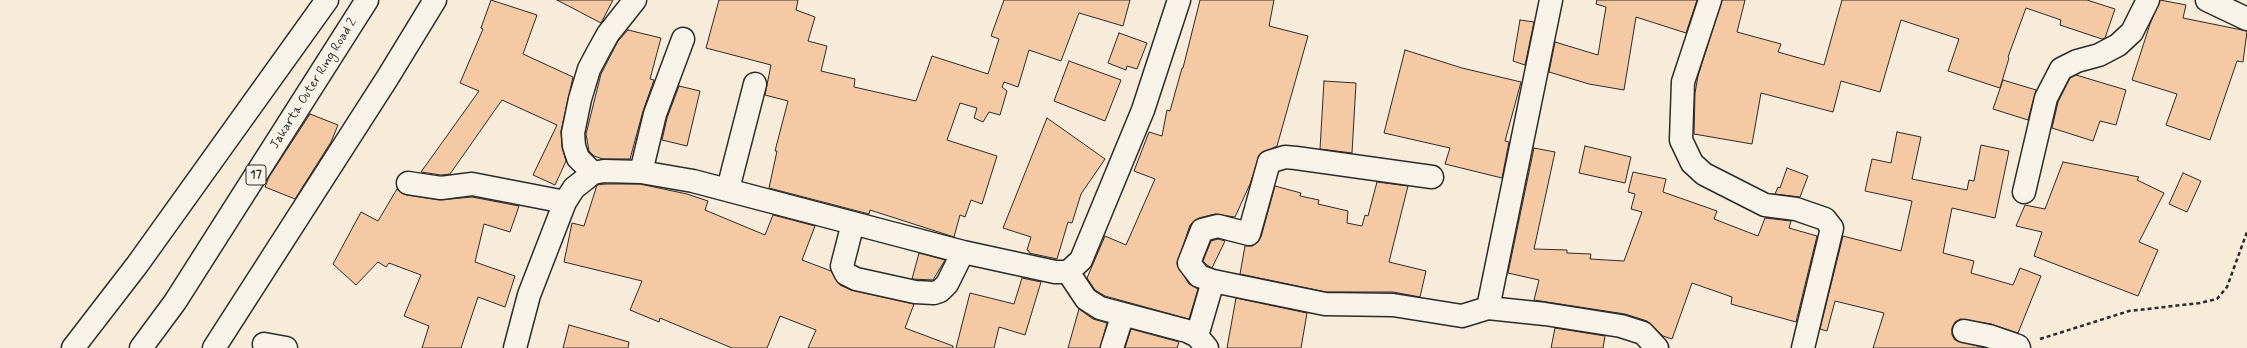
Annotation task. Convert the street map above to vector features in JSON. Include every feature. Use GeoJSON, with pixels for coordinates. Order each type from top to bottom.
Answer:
{"type":"FeatureCollection","features":[{"type":"Feature","properties":{"kind":"main road"},"geometry":{"type":"LineString","coordinates":[[73,348],[137,265],[327,0]]}},
{"type":"Feature","properties":{"kind":"main road","name":"Jakarta Outer Ring Road 2"},"geometry":{"type":"LineString","coordinates":[[142,348],[175,302],[367,0]]}},
{"type":"Feature","properties":{"kind":"main road"},"geometry":{"type":"LineString","coordinates":[[214,348],[388,77],[435,0]]}},
{"type":"Feature","properties":{"kind":"main road"},"geometry":{"type":"LineString","coordinates":[[593,173],[578,158],[574,146],[573,133],[580,99],[589,69],[608,34],[635,0]]}},
{"type":"Feature","properties":{"kind":"main road"},"geometry":{"type":"LineString","coordinates":[[515,348],[529,295],[565,202],[574,188],[593,173],[617,170],[667,175],[728,189],[963,252],[1055,272],[1068,272],[1081,260],[1143,110],[1179,0]]}},
{"type":"Feature","properties":{"kind":"main road"},"geometry":{"type":"LineString","coordinates":[[1488,308],[1551,0]]}},
{"type":"Feature","properties":{"kind":"main road"},"geometry":{"type":"LineString","coordinates":[[1710,0],[1683,82],[1681,140],[1692,163],[1704,174],[1765,206],[1796,209],[1825,219],[1832,228],[1803,348]]}},
{"type":"Feature","properties":{"kind":"main road"},"geometry":{"type":"LineString","coordinates":[[2024,192],[2046,98],[2061,69],[2077,61],[2099,55],[2118,44],[2132,32],[2148,0]]}},
{"type":"Feature","properties":{"kind":"main road"},"geometry":{"type":"LineString","coordinates":[[2207,0],[2247,19]]}},
{"type":"Feature","properties":{"kind":"main road"},"geometry":{"type":"LineString","coordinates":[[641,172],[655,114],[682,39]]}},
{"type":"Feature","properties":{"kind":"main road"},"geometry":{"type":"LineString","coordinates":[[728,189],[755,84]]}},
{"type":"Feature","properties":{"kind":"main road"},"geometry":{"type":"LineString","coordinates":[[1432,177],[1296,158],[1285,157],[1268,162],[1249,234],[1218,226],[1202,230],[1189,263],[1199,276],[1213,281],[1326,304],[1393,305],[1462,316],[1488,308],[1545,314],[1621,326],[1644,333],[1657,348]]}},
{"type":"Feature","properties":{"kind":"main road"},"geometry":{"type":"LineString","coordinates":[[408,183],[441,188],[472,184],[565,202]]}},
{"type":"Feature","properties":{"kind":"main road"},"geometry":{"type":"LineString","coordinates":[[853,223],[842,266],[846,274],[856,279],[915,292],[934,293],[945,286],[963,252]]}},
{"type":"Feature","properties":{"kind":"main road"},"geometry":{"type":"LineString","coordinates":[[1068,272],[1086,299],[1100,308],[1122,314],[1202,342],[1213,281]]}},
{"type":"Feature","properties":{"kind":"main road"},"geometry":{"type":"LineString","coordinates":[[1112,348],[1122,314]]}},
{"type":"Feature","properties":{"kind":"main road"},"geometry":{"type":"LineString","coordinates":[[1964,331],[1989,336],[2018,347]]}},
{"type":"Feature","properties":{"kind":"main road"},"geometry":{"type":"LineString","coordinates":[[264,344],[286,348]]}},
{"type":"Feature","properties":{"kind":"path"},"geometry":{"type":"LineString","coordinates":[[2018,347],[2129,311],[2200,303],[2217,299],[2227,287],[2247,232]]}},
{"type":"Feature","properties":{"kind":"building"},"geometry":{"type":"Polygon","coordinates":[[[491,0],[537,15],[523,54],[573,77],[561,131],[562,147],[566,161],[555,185],[533,175],[557,125],[502,100],[450,174],[441,175],[421,172],[479,91],[460,83],[483,29],[481,28],[491,0]]]}},
{"type":"Feature","properties":{"kind":"building"},"geometry":{"type":"Polygon","coordinates":[[[557,0],[613,0],[601,23],[557,0]]]}},
{"type":"Feature","properties":{"kind":"building"},"geometry":{"type":"Polygon","coordinates":[[[719,0],[798,0],[796,10],[815,17],[808,41],[827,46],[821,71],[855,79],[854,87],[916,101],[932,56],[988,74],[999,39],[991,36],[1004,0],[1130,0],[1123,26],[1079,13],[1061,61],[1029,50],[1018,87],[1004,82],[1002,87],[1007,91],[1000,115],[989,112],[983,122],[974,118],[977,108],[960,103],[947,140],[997,156],[982,204],[971,200],[965,217],[960,215],[954,237],[870,210],[869,214],[769,188],[777,151],[775,151],[788,101],[765,95],[771,65],[706,48],[719,0]]]}},
{"type":"Feature","properties":{"kind":"building"},"geometry":{"type":"Polygon","coordinates":[[[1200,0],[1274,0],[1269,26],[1308,36],[1277,146],[1260,154],[1250,184],[1235,217],[1215,214],[1199,218],[1190,225],[1177,264],[1189,284],[1198,289],[1189,319],[1105,296],[1095,290],[1087,278],[1105,236],[1126,245],[1155,179],[1134,171],[1149,132],[1162,136],[1167,110],[1170,111],[1183,68],[1200,0]]]}},
{"type":"Feature","properties":{"kind":"building"},"geometry":{"type":"Polygon","coordinates":[[[1597,0],[1697,0],[1686,33],[1636,17],[1624,90],[1589,84],[1549,72],[1555,42],[1598,55],[1606,7],[1596,4],[1597,0]]]}},
{"type":"Feature","properties":{"kind":"building"},"geometry":{"type":"Polygon","coordinates":[[[1722,0],[1745,0],[1737,32],[1781,44],[1778,52],[1824,65],[1842,0],[2087,0],[2115,9],[2105,38],[2102,39],[2060,25],[2061,20],[2026,8],[2008,57],[2009,58],[2000,88],[1948,71],[1959,39],[1901,20],[1880,92],[1841,81],[1833,112],[1761,93],[1752,144],[1694,134],[1695,93],[1698,76],[1722,0]]]}},
{"type":"Feature","properties":{"kind":"building"},"geometry":{"type":"Polygon","coordinates":[[[2160,0],[2186,5],[2183,18],[2247,31],[2243,62],[2237,61],[2210,140],[2166,125],[2177,94],[2132,80],[2150,24],[2160,0]]]}},
{"type":"Feature","properties":{"kind":"building"},"geometry":{"type":"Polygon","coordinates":[[[1520,20],[1534,22],[1525,65],[1513,61],[1520,20]]]}},
{"type":"Feature","properties":{"kind":"building"},"geometry":{"type":"Polygon","coordinates":[[[628,30],[661,38],[650,79],[654,80],[643,111],[630,159],[603,159],[594,156],[589,151],[586,134],[601,74],[618,41],[628,30]]]}},
{"type":"Feature","properties":{"kind":"building"},"geometry":{"type":"Polygon","coordinates":[[[1119,33],[1147,43],[1137,69],[1127,66],[1126,70],[1108,63],[1119,33]]]}},
{"type":"Feature","properties":{"kind":"building"},"geometry":{"type":"Polygon","coordinates":[[[1405,50],[1462,68],[1521,82],[1505,141],[1509,142],[1502,178],[1445,164],[1450,148],[1384,133],[1405,50]]]}},
{"type":"Feature","properties":{"kind":"building"},"geometry":{"type":"Polygon","coordinates":[[[1069,61],[1121,80],[1105,121],[1054,101],[1069,61]]]}},
{"type":"Feature","properties":{"kind":"building"},"geometry":{"type":"Polygon","coordinates":[[[2076,75],[2126,90],[2116,125],[2100,121],[2093,141],[2052,128],[2058,102],[2070,78],[2076,75]]]}},
{"type":"Feature","properties":{"kind":"building"},"geometry":{"type":"Polygon","coordinates":[[[2003,80],[2036,90],[2028,120],[1993,109],[2003,80]]]}},
{"type":"Feature","properties":{"kind":"building"},"geometry":{"type":"Polygon","coordinates":[[[1324,81],[1356,83],[1352,153],[1320,149],[1324,81]]]}},
{"type":"Feature","properties":{"kind":"building"},"geometry":{"type":"Polygon","coordinates":[[[679,86],[700,91],[687,146],[662,140],[667,118],[679,86]]]}},
{"type":"Feature","properties":{"kind":"building"},"geometry":{"type":"Polygon","coordinates":[[[310,114],[338,125],[331,142],[295,199],[265,187],[269,177],[310,114]]]}},
{"type":"Feature","properties":{"kind":"building"},"geometry":{"type":"Polygon","coordinates":[[[1047,118],[1105,159],[1081,194],[1072,223],[1068,222],[1057,259],[1029,253],[1027,250],[1031,237],[1003,228],[1047,118]]]}},
{"type":"Feature","properties":{"kind":"building"},"geometry":{"type":"Polygon","coordinates":[[[1897,132],[1921,137],[1912,179],[1967,190],[1969,180],[1974,181],[1981,145],[2009,151],[1995,218],[1952,208],[1943,253],[1974,261],[1971,273],[2013,285],[2020,268],[2041,276],[2018,333],[1991,324],[1960,319],[1955,322],[1952,328],[1952,335],[1955,340],[1985,348],[1873,348],[1884,313],[1835,301],[1827,331],[1820,329],[1843,236],[1901,251],[1912,201],[1865,191],[1872,159],[1891,163],[1897,132]]]}},
{"type":"Feature","properties":{"kind":"building"},"geometry":{"type":"Polygon","coordinates":[[[1585,146],[1631,157],[1625,183],[1579,173],[1585,146]]]}},
{"type":"Feature","properties":{"kind":"building"},"geometry":{"type":"Polygon","coordinates":[[[1534,148],[1555,152],[1534,249],[1567,250],[1567,253],[1591,254],[1590,259],[1624,261],[1642,212],[1631,209],[1635,194],[1628,192],[1633,172],[1666,179],[1663,192],[1717,211],[1714,219],[1758,236],[1765,218],[1791,221],[1789,228],[1817,236],[1796,322],[1731,304],[1732,297],[1692,283],[1672,339],[1663,336],[1647,321],[1625,314],[1534,300],[1539,280],[1508,273],[1534,148]]]}},
{"type":"Feature","properties":{"kind":"building"},"geometry":{"type":"Polygon","coordinates":[[[2063,162],[2139,177],[2137,180],[2164,193],[2139,242],[2158,250],[2138,296],[2034,256],[2042,232],[2016,226],[2025,205],[2045,209],[2063,162]]]}},
{"type":"Feature","properties":{"kind":"building"},"geometry":{"type":"Polygon","coordinates":[[[1787,168],[1808,176],[1800,197],[1775,194],[1778,187],[1780,188],[1787,168]]]}},
{"type":"Feature","properties":{"kind":"building"},"geometry":{"type":"Polygon","coordinates":[[[2183,173],[2201,181],[2187,212],[2169,204],[2183,173]]]}},
{"type":"Feature","properties":{"kind":"building"},"geometry":{"type":"Polygon","coordinates":[[[1377,182],[1408,186],[1389,262],[1426,271],[1420,297],[1393,292],[1326,292],[1240,274],[1245,246],[1253,246],[1261,237],[1275,186],[1301,193],[1300,196],[1319,200],[1318,204],[1348,211],[1347,223],[1362,226],[1365,215],[1368,216],[1377,182]]]}},
{"type":"Feature","properties":{"kind":"building"},"geometry":{"type":"Polygon","coordinates":[[[640,184],[687,194],[708,201],[705,210],[765,235],[773,215],[815,226],[802,260],[831,271],[840,285],[851,290],[914,304],[905,328],[953,346],[953,348],[808,348],[816,330],[780,316],[767,348],[732,348],[660,318],[659,322],[630,310],[642,281],[564,262],[572,223],[584,226],[597,185],[640,184]]]}},
{"type":"Feature","properties":{"kind":"building"},"geometry":{"type":"Polygon","coordinates":[[[397,189],[406,195],[439,200],[472,197],[519,206],[510,232],[484,224],[475,262],[515,276],[505,307],[478,297],[461,348],[422,348],[429,326],[404,316],[421,275],[389,263],[386,267],[378,262],[356,285],[333,264],[361,212],[378,221],[397,189]]]}},
{"type":"Feature","properties":{"kind":"building"},"geometry":{"type":"Polygon","coordinates":[[[1218,239],[1225,241],[1212,268],[1203,261],[1211,241],[1218,239]]]}},
{"type":"Feature","properties":{"kind":"building"},"geometry":{"type":"Polygon","coordinates":[[[919,253],[945,260],[933,280],[912,279],[919,253]]]}},
{"type":"Feature","properties":{"kind":"building"},"geometry":{"type":"Polygon","coordinates":[[[1022,278],[1041,282],[1025,335],[999,327],[994,348],[956,348],[970,293],[1014,304],[1022,278]]]}},
{"type":"Feature","properties":{"kind":"building"},"geometry":{"type":"Polygon","coordinates":[[[1236,298],[1307,313],[1301,348],[1227,348],[1236,298]]]}},
{"type":"Feature","properties":{"kind":"building"},"geometry":{"type":"Polygon","coordinates":[[[1079,309],[1093,319],[1107,323],[1100,348],[1068,348],[1079,309]]]}},
{"type":"Feature","properties":{"kind":"building"},"geometry":{"type":"Polygon","coordinates":[[[569,325],[629,342],[628,348],[563,348],[569,325]]]}},
{"type":"Feature","properties":{"kind":"building"},"geometry":{"type":"Polygon","coordinates":[[[1555,328],[1605,336],[1603,348],[1551,348],[1555,328]]]}},
{"type":"Feature","properties":{"kind":"building"},"geometry":{"type":"Polygon","coordinates":[[[1131,329],[1179,342],[1177,348],[1125,348],[1131,329]]]}}]}
